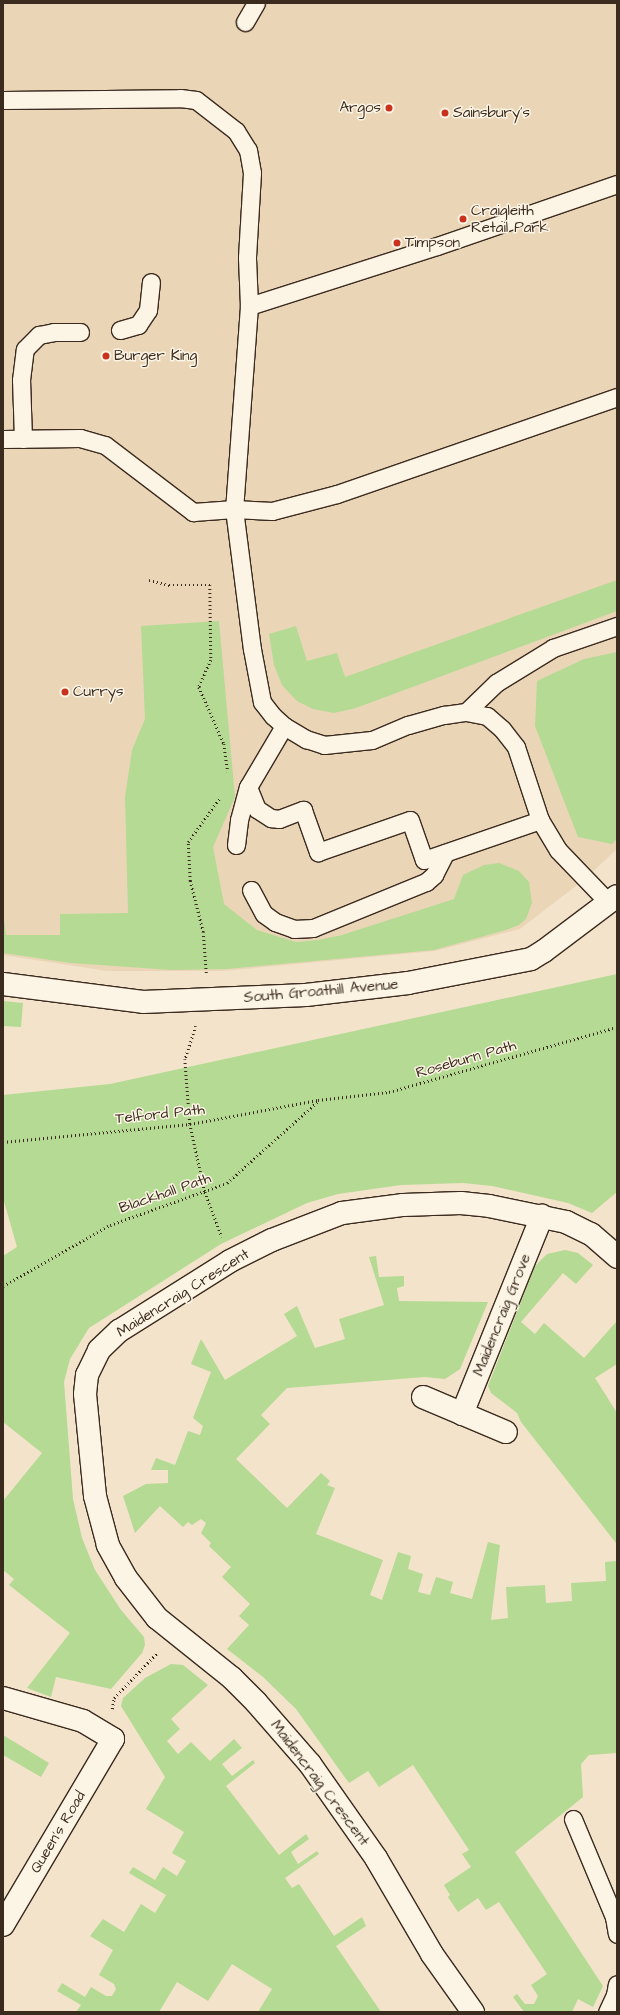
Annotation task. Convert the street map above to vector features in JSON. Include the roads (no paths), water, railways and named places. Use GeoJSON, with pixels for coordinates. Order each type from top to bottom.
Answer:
{"type":"FeatureCollection","features":[{"type":"Feature","properties":{"kind":"street","name":"South Groathill Avenue"},"geometry":{"type":"LineString","coordinates":[[3,984],[143,1002],[306,995],[408,983],[518,962],[544,951],[613,899]]}},
{"type":"Feature","properties":{"kind":"street","name":"Maidencraig Crescent"},"geometry":{"type":"LineString","coordinates":[[473,2012],[432,1954],[376,1858],[310,1764],[232,1678],[157,1618],[126,1578],[103,1531],[95,1496],[85,1394],[87,1375],[94,1358],[105,1343],[119,1330],[230,1261],[314,1222],[342,1213],[373,1209],[462,1203],[542,1216],[566,1222],[591,1234],[617,1258]]}},
{"type":"Feature","properties":{"kind":"street","name":"Maidencraig Grove"},"geometry":{"type":"LineString","coordinates":[[462,1414],[542,1216]]}},
{"type":"Feature","properties":{"kind":"street"},"geometry":{"type":"LineString","coordinates":[[423,1397],[506,1432]]}},
{"type":"Feature","properties":{"kind":"street","name":"Queen's Road"},"geometry":{"type":"LineString","coordinates":[[3,1698],[83,1721],[113,1739],[3,1925]]}},
{"type":"Feature","properties":{"kind":"lane"},"geometry":{"type":"LineString","coordinates":[[245,22],[256,3]]}},
{"type":"Feature","properties":{"kind":"lane"},"geometry":{"type":"LineString","coordinates":[[3,100],[180,98],[196,100],[236,131],[248,150],[251,161],[247,258],[249,306],[234,509],[252,649],[262,702],[273,716],[284,726],[306,739],[324,745],[372,740],[408,725],[466,712],[487,716],[502,729],[516,747],[540,820],[558,850],[613,899]]}},
{"type":"Feature","properties":{"kind":"lane"},"geometry":{"type":"LineString","coordinates":[[249,306],[437,246],[617,184]]}},
{"type":"Feature","properties":{"kind":"lane"},"geometry":{"type":"LineString","coordinates":[[120,330],[138,325],[142,320],[148,310],[151,282]]}},
{"type":"Feature","properties":{"kind":"lane"},"geometry":{"type":"LineString","coordinates":[[23,439],[21,380],[25,349],[39,335],[54,332],[80,332]]}},
{"type":"Feature","properties":{"kind":"lane"},"geometry":{"type":"LineString","coordinates":[[3,439],[80,438],[105,445],[193,512],[234,509],[272,511],[304,504],[617,397]]}},
{"type":"Feature","properties":{"kind":"lane"},"geometry":{"type":"LineString","coordinates":[[466,712],[496,683],[553,648],[617,626]]}},
{"type":"Feature","properties":{"kind":"lane"},"geometry":{"type":"LineString","coordinates":[[236,845],[239,820],[248,787],[257,769],[284,726]]}},
{"type":"Feature","properties":{"kind":"lane"},"geometry":{"type":"LineString","coordinates":[[248,787],[257,809],[271,818],[279,819],[303,810],[318,852],[410,820],[424,860],[540,820]]}},
{"type":"Feature","properties":{"kind":"lane"},"geometry":{"type":"LineString","coordinates":[[251,890],[264,914],[275,922],[294,929],[314,928],[426,882],[434,875],[445,853]]}},
{"type":"Feature","properties":{"kind":"lane"},"geometry":{"type":"LineString","coordinates":[[572,1819],[614,1917],[617,1934]]}},
{"type":"Feature","properties":{"kind":"lane"},"geometry":{"type":"LineString","coordinates":[[607,2012],[617,1984]]}},
{"type":"Feature","properties":{"kind":"place","name":"Argos"},"geometry":{"type":"Point","coordinates":[389,108]}},
{"type":"Feature","properties":{"kind":"place","name":"Sainsbury's"},"geometry":{"type":"Point","coordinates":[445,113]}},
{"type":"Feature","properties":{"kind":"place","name":"Craigleith Retail Park"},"geometry":{"type":"Point","coordinates":[463,219]}},
{"type":"Feature","properties":{"kind":"place","name":"Timpson"},"geometry":{"type":"Point","coordinates":[397,243]}},
{"type":"Feature","properties":{"kind":"place","name":"Burger King"},"geometry":{"type":"Point","coordinates":[106,356]}},
{"type":"Feature","properties":{"kind":"place","name":"Currys"},"geometry":{"type":"Point","coordinates":[65,692]}}]}
